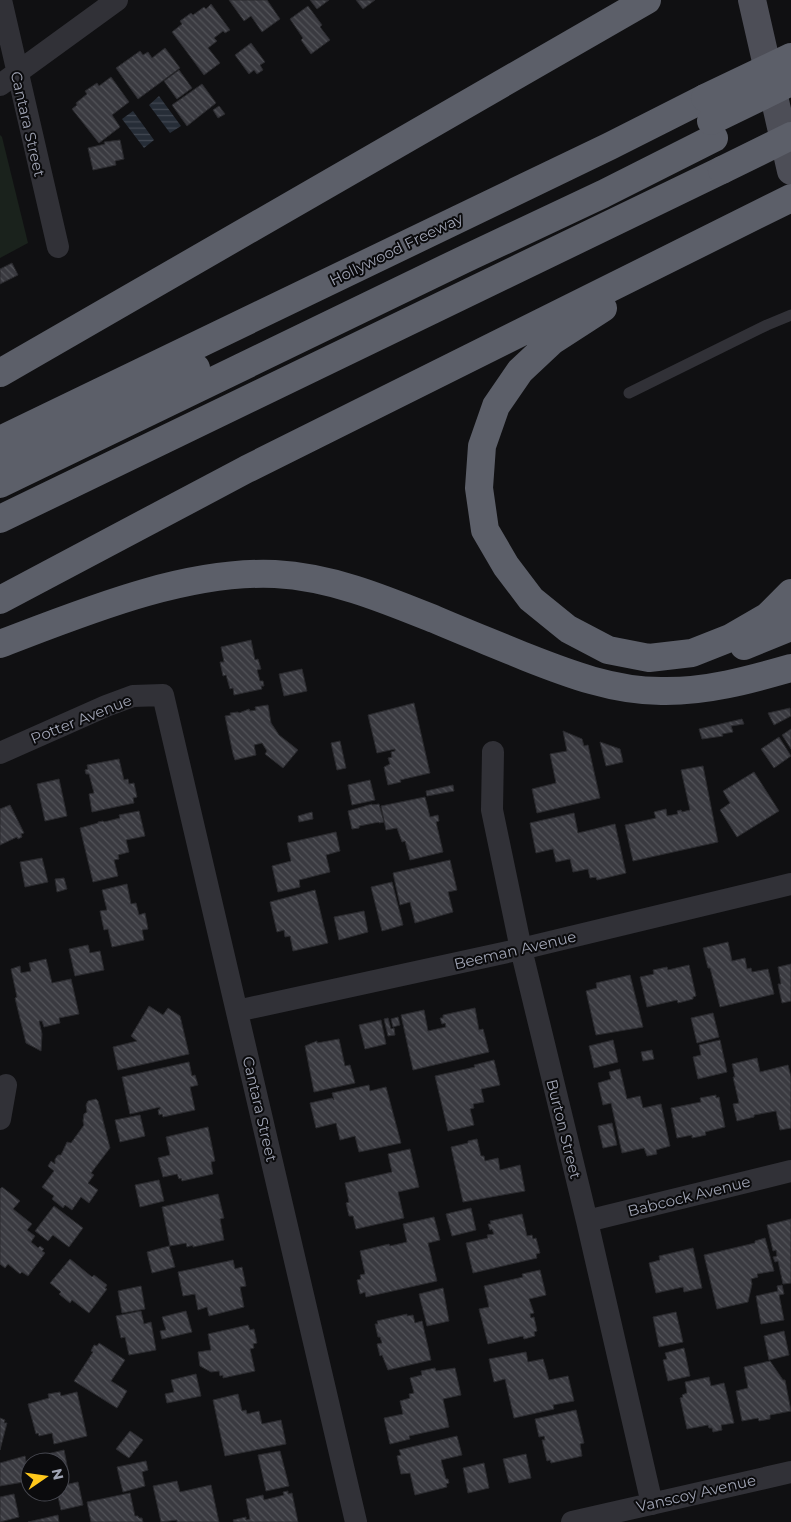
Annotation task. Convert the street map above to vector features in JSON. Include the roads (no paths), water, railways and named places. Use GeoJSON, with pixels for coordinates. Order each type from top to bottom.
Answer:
{"type":"FeatureCollection","features":[{"type":"Feature","properties":{"kind":"highway"},"geometry":{"type":"LineString","coordinates":[[0,373],[647,0]]}},
{"type":"Feature","properties":{"kind":"highway","name":"Hollywood Freeway"},"geometry":{"type":"LineString","coordinates":[[0,440],[610,146],[710,119],[791,57]]}},
{"type":"Feature","properties":{"kind":"highway"},"geometry":{"type":"LineString","coordinates":[[0,462],[710,119],[791,82]]}},
{"type":"Feature","properties":{"kind":"highway"},"geometry":{"type":"LineString","coordinates":[[0,484],[460,261],[603,194],[710,119],[791,101]]}},
{"type":"Feature","properties":{"kind":"highway"},"geometry":{"type":"LineString","coordinates":[[0,519],[791,136]]}},
{"type":"Feature","properties":{"kind":"highway"},"geometry":{"type":"LineString","coordinates":[[0,600],[247,469],[791,198]]}},
{"type":"Feature","properties":{"kind":"highway"},"geometry":{"type":"LineString","coordinates":[[734,226],[552,342],[520,371],[496,406],[482,446],[479,488],[485,530],[506,566],[531,599],[568,629],[608,650],[649,658],[733,650],[791,627]]}},
{"type":"Feature","properties":{"kind":"highway"},"geometry":{"type":"LineString","coordinates":[[0,644],[62,621],[172,586],[224,577],[275,574],[328,581],[383,598],[572,676],[618,686],[661,692],[699,689],[740,682],[791,668]]}},
{"type":"Feature","properties":{"kind":"highway"},"geometry":{"type":"LineString","coordinates":[[692,653],[730,638],[768,616],[791,593]]}},
{"type":"Feature","properties":{"kind":"main road"},"geometry":{"type":"LineString","coordinates":[[752,0],[791,171]]}},
{"type":"Feature","properties":{"kind":"street","name":"Cantara Street"},"geometry":{"type":"LineString","coordinates":[[0,0],[8,79],[58,247]]}},
{"type":"Feature","properties":{"kind":"street"},"geometry":{"type":"LineString","coordinates":[[8,79],[117,0]]}},
{"type":"Feature","properties":{"kind":"street","name":"Cantara Street"},"geometry":{"type":"LineString","coordinates":[[163,695],[356,1522]]}},
{"type":"Feature","properties":{"kind":"street","name":"Potter Avenue"},"geometry":{"type":"LineString","coordinates":[[0,752],[106,706],[134,696],[163,695]]}},
{"type":"Feature","properties":{"kind":"street","name":"Burton Street"},"geometry":{"type":"LineString","coordinates":[[493,752],[492,810],[521,949],[587,1221],[652,1504]]}},
{"type":"Feature","properties":{"kind":"street","name":"Beeman Avenue"},"geometry":{"type":"LineString","coordinates":[[237,1011],[521,949],[791,884]]}},
{"type":"Feature","properties":{"kind":"street"},"geometry":{"type":"LineString","coordinates":[[0,1119],[6,1085]]}},
{"type":"Feature","properties":{"kind":"street","name":"Babcock Avenue"},"geometry":{"type":"LineString","coordinates":[[587,1221],[791,1171]]}},
{"type":"Feature","properties":{"kind":"street","name":"Vanscoy Avenue"},"geometry":{"type":"LineString","coordinates":[[572,1522],[791,1472]]}},
{"type":"Feature","properties":{"kind":"lane"},"geometry":{"type":"LineString","coordinates":[[629,393],[767,324],[791,315]]}}]}
